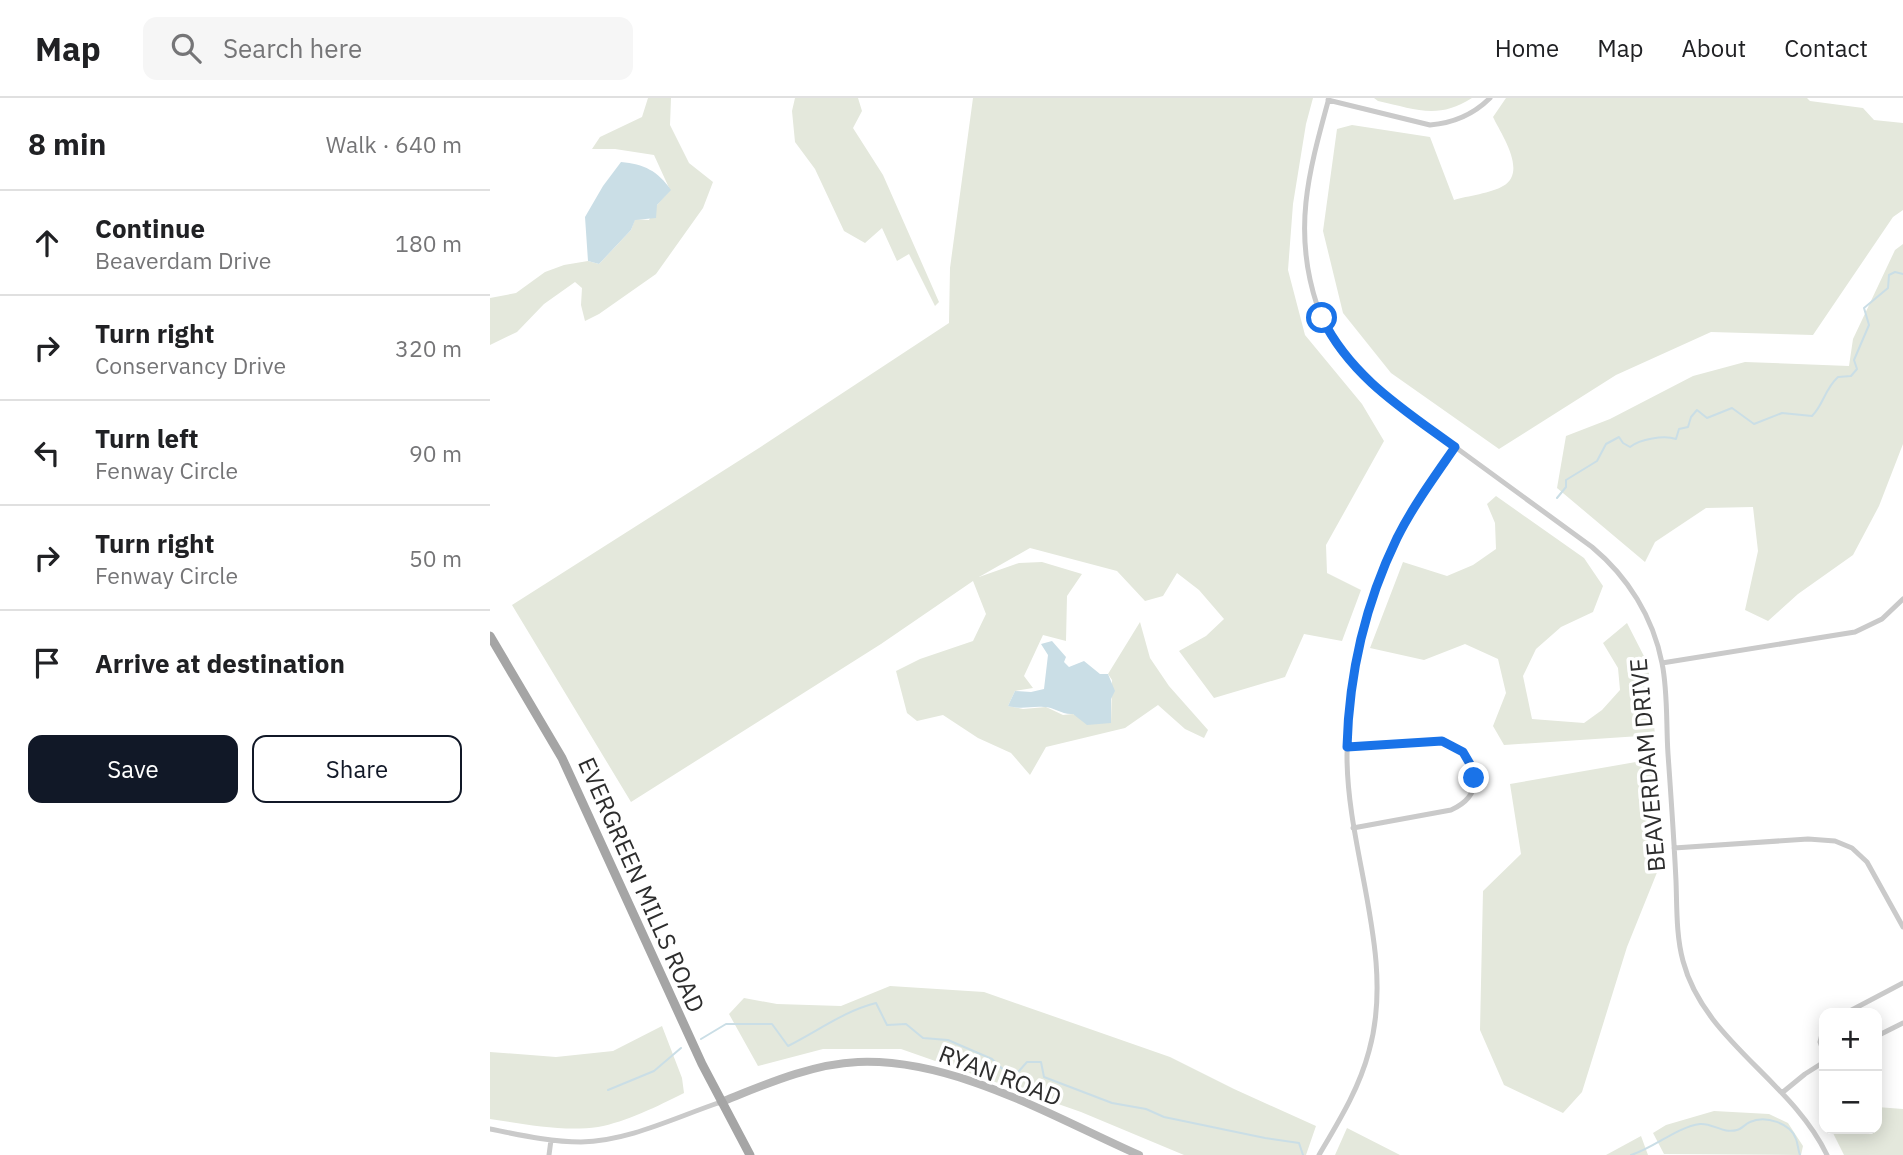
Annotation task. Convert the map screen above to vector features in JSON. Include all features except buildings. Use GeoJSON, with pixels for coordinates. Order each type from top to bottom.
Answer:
{"type":"FeatureCollection","features":[{"type":"Feature","properties":{"kind":"main road","name":"EVERGREEN MILLS ROAD"},"geometry":{"type":"LineString","coordinates":[[490,636],[562,758],[688,1035],[750,1155]]}},
{"type":"Feature","properties":{"kind":"main road","name":"RYAN ROAD"},"geometry":{"type":"LineString","coordinates":[[721,1102],[782,1078],[838,1064],[903,1063],[930,1068],[974,1083],[1139,1155]]}},
{"type":"Feature","properties":{"kind":"street"},"geometry":{"type":"LineString","coordinates":[[1329,99],[1430,125],[1445,124],[1465,117],[1490,98]]}},
{"type":"Feature","properties":{"kind":"street","name":"BEAVERDAM DRIVE"},"geometry":{"type":"LineString","coordinates":[[1329,99],[1313,156],[1304,220],[1305,258],[1322,318],[1334,342],[1355,369],[1384,395],[1614,566],[1628,583],[1642,608],[1662,663],[1678,937],[1691,988],[1726,1036],[1783,1092],[1815,1133],[1827,1155]]}},
{"type":"Feature","properties":{"kind":"street"},"geometry":{"type":"LineString","coordinates":[[1318,1155],[1359,1081],[1370,1047],[1376,1014],[1376,958],[1349,795],[1347,747],[1353,669],[1364,623],[1398,536],[1455,447]]}},
{"type":"Feature","properties":{"kind":"street"},"geometry":{"type":"LineString","coordinates":[[1662,663],[1855,632],[1882,619],[1903,599]]}},
{"type":"Feature","properties":{"kind":"street"},"geometry":{"type":"LineString","coordinates":[[1347,747],[1442,741],[1463,752],[1474,778],[1474,789],[1470,796],[1451,810],[1353,828]]}},
{"type":"Feature","properties":{"kind":"street"},"geometry":{"type":"LineString","coordinates":[[1674,848],[1808,839],[1835,841],[1852,848],[1867,862],[1903,927]]}},
{"type":"Feature","properties":{"kind":"street"},"geometry":{"type":"LineString","coordinates":[[1856,1008],[1903,984]]}},
{"type":"Feature","properties":{"kind":"street"},"geometry":{"type":"LineString","coordinates":[[1882,1034],[1903,1023]]}},
{"type":"Feature","properties":{"kind":"street"},"geometry":{"type":"LineString","coordinates":[[1783,1092],[1819,1066]]}},
{"type":"Feature","properties":{"kind":"street"},"geometry":{"type":"LineString","coordinates":[[490,1129],[551,1140],[583,1142],[616,1138],[721,1102]]}},
{"type":"Feature","properties":{"kind":"street"},"geometry":{"type":"LineString","coordinates":[[549,1155],[551,1140]]}},
{"type":"Feature","properties":{"kind":"shaded area"},"geometry":{"type":"Polygon","coordinates":[[[648,98],[671,98],[670,125],[689,163],[713,182],[703,208],[656,274],[599,314],[585,321],[581,305],[582,288],[575,282],[544,304],[517,332],[490,345],[490,298],[516,293],[545,272],[564,265],[588,261],[599,264],[631,230],[635,219],[649,220],[670,190],[654,155],[615,149],[592,149],[600,137],[642,117],[648,98]]]}},
{"type":"Feature","properties":{"kind":"shaded area"},"geometry":{"type":"Polygon","coordinates":[[[795,98],[858,98],[862,111],[853,128],[883,175],[939,302],[935,306],[909,254],[897,261],[882,228],[865,243],[844,231],[815,169],[795,142],[792,111],[795,98]]]}},
{"type":"Feature","properties":{"kind":"shaded area"},"geometry":{"type":"Polygon","coordinates":[[[973,98],[1313,98],[1293,204],[1288,270],[1305,335],[1362,404],[1384,441],[1326,545],[1327,573],[1361,590],[1342,641],[1304,634],[1285,677],[1214,698],[1179,651],[1206,636],[1224,619],[1199,590],[1177,573],[1163,596],[1145,601],[1117,571],[1030,548],[979,577],[1019,563],[1042,562],[1082,574],[1067,596],[1066,641],[1043,635],[1024,676],[1033,688],[1015,691],[1008,706],[1023,709],[1046,707],[1063,715],[1073,714],[1082,719],[1111,723],[1112,680],[1108,674],[1140,622],[1150,658],[1169,686],[1208,730],[1204,738],[1185,729],[1158,705],[1125,728],[1046,747],[1030,775],[1011,753],[978,738],[943,715],[917,721],[907,713],[896,671],[920,659],[973,641],[986,614],[973,581],[881,644],[631,802],[512,605],[949,323],[950,268],[973,98]]]}},
{"type":"Feature","properties":{"kind":"shaded area"},"geometry":{"type":"Polygon","coordinates":[[[1374,98],[1472,98],[1448,109],[1426,111],[1374,98]]]}},
{"type":"Feature","properties":{"kind":"shaded area"},"geometry":{"type":"Polygon","coordinates":[[[1506,98],[1807,98],[1810,101],[1863,108],[1874,120],[1903,123],[1903,210],[1893,217],[1813,335],[1711,332],[1616,375],[1499,449],[1391,373],[1343,313],[1323,231],[1337,129],[1352,125],[1430,137],[1454,200],[1493,191],[1510,180],[1513,162],[1493,117],[1506,98]]]}},
{"type":"Feature","properties":{"kind":"shaded area"},"geometry":{"type":"Polygon","coordinates":[[[621,162],[650,170],[671,190],[657,205],[656,218],[635,220],[631,230],[599,264],[588,261],[585,217],[621,162]]]}},
{"type":"Feature","properties":{"kind":"shaded area"},"geometry":{"type":"Polygon","coordinates":[[[1903,244],[1903,444],[1879,506],[1853,555],[1798,594],[1768,621],[1745,610],[1758,551],[1753,507],[1706,508],[1655,542],[1645,562],[1557,488],[1566,436],[1610,419],[1693,376],[1745,362],[1849,366],[1853,339],[1895,250],[1903,244]]]}},
{"type":"Feature","properties":{"kind":"shaded area"},"geometry":{"type":"Polygon","coordinates":[[[1496,496],[1584,558],[1603,586],[1593,612],[1561,627],[1536,649],[1523,676],[1532,719],[1584,723],[1602,710],[1620,690],[1618,668],[1603,643],[1627,623],[1648,664],[1655,735],[1504,745],[1493,726],[1506,693],[1498,659],[1465,644],[1424,660],[1370,648],[1403,562],[1447,576],[1473,565],[1496,549],[1495,523],[1487,504],[1496,496]]]}},
{"type":"Feature","properties":{"kind":"shaded area"},"geometry":{"type":"Polygon","coordinates":[[[1052,641],[1066,657],[1064,662],[1069,667],[1084,661],[1100,674],[1108,674],[1115,691],[1111,699],[1111,723],[1087,725],[1073,714],[1048,707],[1008,706],[1015,691],[1044,689],[1048,655],[1041,644],[1052,641]]]}},
{"type":"Feature","properties":{"kind":"shaded area"},"geometry":{"type":"Polygon","coordinates":[[[1653,759],[1660,865],[1627,947],[1582,1092],[1563,1113],[1504,1085],[1480,1030],[1483,891],[1521,854],[1510,784],[1653,759]]]}},
{"type":"Feature","properties":{"kind":"shaded area"},"geometry":{"type":"Polygon","coordinates":[[[890,986],[984,992],[1170,1057],[1316,1126],[1306,1155],[1184,1155],[1081,1112],[901,1049],[823,1049],[758,1066],[729,1014],[744,998],[777,1004],[841,1006],[890,986]]]}},
{"type":"Feature","properties":{"kind":"shaded area"},"geometry":{"type":"Polygon","coordinates":[[[662,1026],[682,1078],[684,1093],[631,1117],[598,1127],[558,1128],[490,1119],[490,1052],[556,1057],[613,1051],[662,1026]]]}},
{"type":"Feature","properties":{"kind":"shaded area"},"geometry":{"type":"Polygon","coordinates":[[[1882,1107],[1903,1109],[1903,1155],[1844,1155],[1834,1134],[1882,1134],[1882,1107]]]}},
{"type":"Feature","properties":{"kind":"shaded area"},"geometry":{"type":"Polygon","coordinates":[[[1714,1111],[1769,1114],[1788,1123],[1803,1146],[1801,1155],[1664,1154],[1653,1133],[1666,1125],[1714,1111]]]}},
{"type":"Feature","properties":{"kind":"shaded area"},"geometry":{"type":"Polygon","coordinates":[[[1347,1128],[1400,1155],[1335,1155],[1347,1128]]]}},
{"type":"Feature","properties":{"kind":"shaded area"},"geometry":{"type":"Polygon","coordinates":[[[1641,1136],[1648,1155],[1606,1155],[1641,1136]]]}},
{"type":"Feature","properties":{"kind":"waterway"},"geometry":{"type":"LineString","coordinates":[[1557,498],[1566,487],[1566,480],[1597,461],[1606,444],[1619,437],[1630,447],[1652,438],[1676,439],[1679,429],[1688,427],[1697,410],[1707,418],[1732,408],[1754,424],[1782,413],[1812,416],[1838,377],[1851,376],[1857,369],[1854,360],[1869,325],[1864,308],[1888,288],[1889,275],[1895,272],[1903,274]]}},
{"type":"Feature","properties":{"kind":"waterway"},"geometry":{"type":"LineString","coordinates":[[701,1039],[726,1024],[772,1024],[788,1046],[842,1016],[876,1003],[887,1025],[906,1024],[923,1038],[948,1040],[992,1059],[1010,1076],[1027,1062],[1041,1062],[1044,1077],[1112,1103],[1146,1109],[1164,1117],[1299,1143],[1303,1155]]}},
{"type":"Feature","properties":{"kind":"waterway"},"geometry":{"type":"LineString","coordinates":[[608,1090],[654,1071],[681,1048]]}},
{"type":"Feature","properties":{"kind":"waterway"},"geometry":{"type":"LineString","coordinates":[[1631,1155],[1691,1126],[1705,1124],[1732,1131],[1763,1119],[1777,1122],[1789,1129],[1796,1139],[1800,1155]]}},
{"type":"Feature","properties":{"kind":"route"},"geometry":{"type":"LineString","coordinates":[[1322,318],[1334,342],[1355,369],[1384,395],[1455,447],[1414,508],[1383,568],[1364,623],[1353,669],[1347,747],[1442,741],[1463,752],[1474,778]]}}]}
